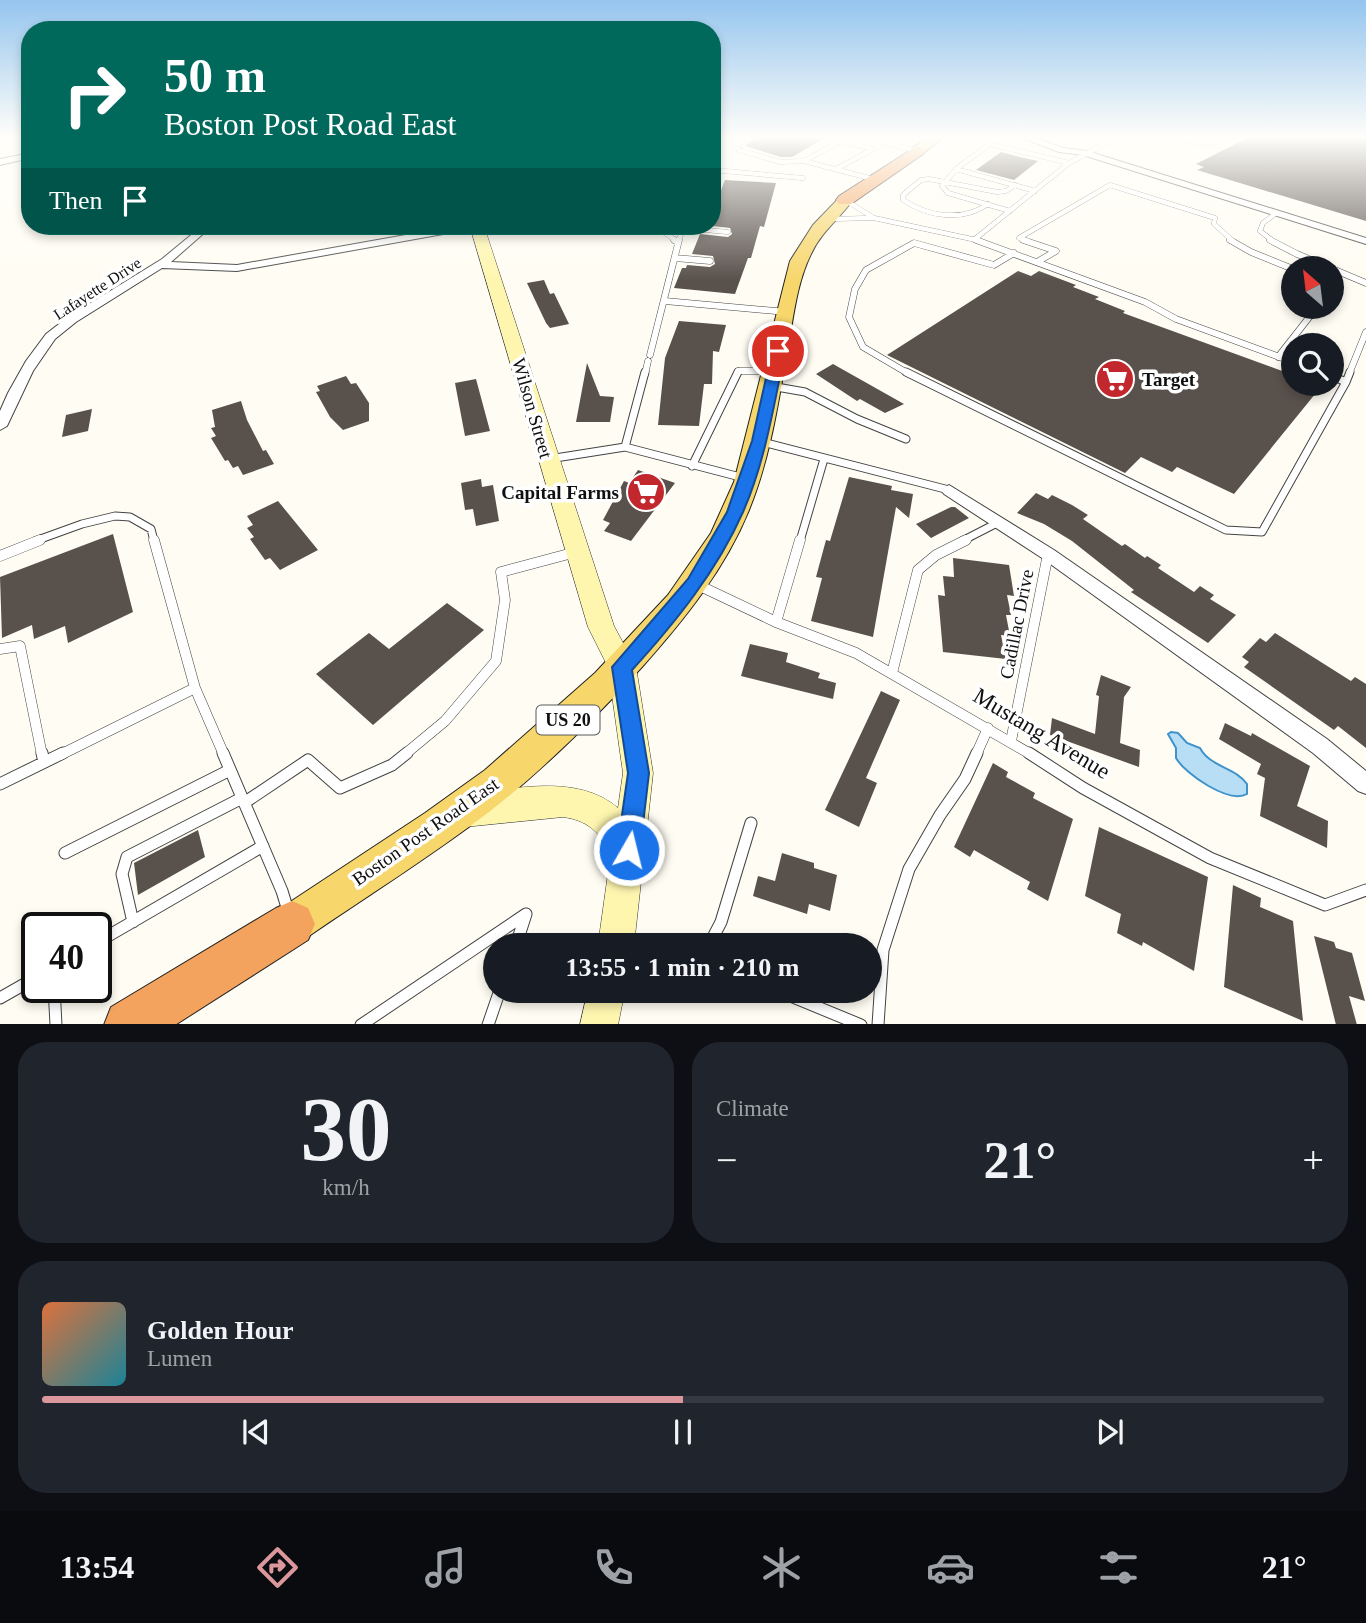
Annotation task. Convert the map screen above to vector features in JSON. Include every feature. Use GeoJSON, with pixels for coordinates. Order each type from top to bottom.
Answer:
{"type":"FeatureCollection","features":[{"type":"Feature","properties":{"kind":"highway","name":"Boston Post Road East"},"geometry":{"type":"LineString","coordinates":[[845,200],[867,184]]}},
{"type":"Feature","properties":{"kind":"highway","name":"Boston Post Road East"},"geometry":{"type":"LineString","coordinates":[[129,1024],[292,923]]}},
{"type":"Feature","properties":{"kind":"main road","name":"Boston Post Road East"},"geometry":{"type":"LineString","coordinates":[[292,923],[460,811],[552,736],[656,631],[694,583],[735,512],[747,478],[759,441],[794,277],[805,247],[826,219],[845,200]]}},
{"type":"Feature","properties":{"kind":"street"},"geometry":{"type":"LineString","coordinates":[[1183,184],[1366,241]]}},
{"type":"Feature","properties":{"kind":"street","name":"Lafayette Drive"},"geometry":{"type":"LineString","coordinates":[[0,426],[27,368],[47,340],[86,310],[161,265],[199,235]]}},
{"type":"Feature","properties":{"kind":"street"},"geometry":{"type":"LineString","coordinates":[[161,265],[237,268],[421,235]]}},
{"type":"Feature","properties":{"kind":"street","name":"Wilson Street"},"geometry":{"type":"LineString","coordinates":[[480,235],[601,627],[622,667],[638,773],[618,933]]}},
{"type":"Feature","properties":{"kind":"street"},"geometry":{"type":"LineString","coordinates":[[950,490],[1048,554],[1320,746],[1366,785]]}},
{"type":"Feature","properties":{"kind":"street"},"geometry":{"type":"LineString","coordinates":[[460,811],[566,799],[595,810],[617,829],[629,850]]}},
{"type":"Feature","properties":{"kind":"street"},"geometry":{"type":"LineString","coordinates":[[599,1024],[604,1003]]}},
{"type":"Feature","properties":{"kind":"lane"},"geometry":{"type":"LineString","coordinates":[[916,184],[903,195],[903,200],[909,204],[958,218],[976,214],[988,205]]}},
{"type":"Feature","properties":{"kind":"lane"},"geometry":{"type":"LineString","coordinates":[[944,184],[942,186],[948,193],[1010,211]]}},
{"type":"Feature","properties":{"kind":"lane"},"geometry":{"type":"LineString","coordinates":[[959,184],[997,192],[1006,191],[1014,185]]}},
{"type":"Feature","properties":{"kind":"lane"},"geometry":{"type":"LineString","coordinates":[[1010,184],[1035,191]]}},
{"type":"Feature","properties":{"kind":"lane"},"geometry":{"type":"LineString","coordinates":[[975,239],[1044,184]]}},
{"type":"Feature","properties":{"kind":"lane"},"geometry":{"type":"LineString","coordinates":[[1037,262],[1056,251],[1019,238],[1110,185],[1215,218],[1214,224],[1224,237],[1259,257],[1281,265]]}},
{"type":"Feature","properties":{"kind":"lane"},"geometry":{"type":"LineString","coordinates":[[845,200],[874,218]]}},
{"type":"Feature","properties":{"kind":"lane"},"geometry":{"type":"LineString","coordinates":[[1276,213],[1263,223],[1259,231],[1271,242],[1351,274],[1366,283]]}},
{"type":"Feature","properties":{"kind":"lane"},"geometry":{"type":"LineString","coordinates":[[826,219],[874,218],[975,239],[1144,302],[1176,319],[1281,358]]}},
{"type":"Feature","properties":{"kind":"lane"},"geometry":{"type":"LineString","coordinates":[[721,231],[728,232]]}},
{"type":"Feature","properties":{"kind":"lane"},"geometry":{"type":"LineString","coordinates":[[668,235],[678,242]]}},
{"type":"Feature","properties":{"kind":"lane"},"geometry":{"type":"LineString","coordinates":[[625,446],[681,235]]}},
{"type":"Feature","properties":{"kind":"lane"},"geometry":{"type":"LineString","coordinates":[[1014,253],[994,265],[914,243],[866,270],[855,289],[849,317],[863,348],[904,371],[1226,530],[1262,531],[1346,382],[1366,332]]}},
{"type":"Feature","properties":{"kind":"lane"},"geometry":{"type":"LineString","coordinates":[[675,258],[710,261]]}},
{"type":"Feature","properties":{"kind":"lane"},"geometry":{"type":"LineString","coordinates":[[665,301],[787,312]]}},
{"type":"Feature","properties":{"kind":"lane"},"geometry":{"type":"LineString","coordinates":[[1278,357],[1308,319]]}},
{"type":"Feature","properties":{"kind":"lane"},"geometry":{"type":"LineString","coordinates":[[692,466],[738,371],[773,378],[906,439]]}},
{"type":"Feature","properties":{"kind":"lane"},"geometry":{"type":"LineString","coordinates":[[759,441],[950,490]]}},
{"type":"Feature","properties":{"kind":"lane"},"geometry":{"type":"LineString","coordinates":[[548,459],[625,446],[692,466],[747,478]]}},
{"type":"Feature","properties":{"kind":"lane"},"geometry":{"type":"LineString","coordinates":[[776,622],[824,459]]}},
{"type":"Feature","properties":{"kind":"lane"},"geometry":{"type":"LineString","coordinates":[[0,556],[38,540],[111,517],[129,516],[151,529],[195,688],[282,891],[292,923]]}},
{"type":"Feature","properties":{"kind":"lane"},"geometry":{"type":"LineString","coordinates":[[892,673],[918,570],[928,558],[980,536],[999,522]]}},
{"type":"Feature","properties":{"kind":"lane"},"geometry":{"type":"LineString","coordinates":[[133,922],[122,874],[127,857],[243,801],[308,760],[340,788],[392,765],[445,721],[496,661],[505,600],[501,572],[577,552]]}},
{"type":"Feature","properties":{"kind":"lane","name":"Cadillac Drive"},"geometry":{"type":"LineString","coordinates":[[1011,741],[1048,554]]}},
{"type":"Feature","properties":{"kind":"lane","name":"Mustang Avenue"},"geometry":{"type":"LineString","coordinates":[[694,583],[776,622],[856,653],[1011,741],[1083,788],[1210,858],[1325,905],[1366,890]]}},
{"type":"Feature","properties":{"kind":"lane"},"geometry":{"type":"LineString","coordinates":[[0,649],[20,646],[44,762]]}},
{"type":"Feature","properties":{"kind":"lane"},"geometry":{"type":"LineString","coordinates":[[0,784],[195,688]]}},
{"type":"Feature","properties":{"kind":"lane"},"geometry":{"type":"LineString","coordinates":[[878,1024],[883,950],[909,869],[940,815],[965,779],[988,728]]}},
{"type":"Feature","properties":{"kind":"lane"},"geometry":{"type":"LineString","coordinates":[[65,853],[230,771]]}},
{"type":"Feature","properties":{"kind":"lane"},"geometry":{"type":"LineString","coordinates":[[715,933],[751,824]]}},
{"type":"Feature","properties":{"kind":"lane"},"geometry":{"type":"LineString","coordinates":[[112,934],[263,846]]}},
{"type":"Feature","properties":{"kind":"lane"},"geometry":{"type":"LineString","coordinates":[[498,933],[526,914],[520,933]]}},
{"type":"Feature","properties":{"kind":"lane"},"geometry":{"type":"LineString","coordinates":[[361,1024],[483,943]]}},
{"type":"Feature","properties":{"kind":"lane"},"geometry":{"type":"LineString","coordinates":[[0,998],[21,986]]}},
{"type":"Feature","properties":{"kind":"lane"},"geometry":{"type":"LineString","coordinates":[[55,1003],[56,1024]]}},
{"type":"Feature","properties":{"kind":"lane"},"geometry":{"type":"LineString","coordinates":[[488,1024],[495,1003]]}},
{"type":"Feature","properties":{"kind":"lane"},"geometry":{"type":"LineString","coordinates":[[808,1003],[861,1024]]}},
{"type":"Feature","properties":{"kind":"water"},"geometry":{"type":"Polygon","coordinates":[[[1178,733],[1187,743],[1200,748],[1210,759],[1242,778],[1247,784],[1247,794],[1239,796],[1219,791],[1188,772],[1176,758],[1176,748],[1168,734],[1178,733]]]}},
{"type":"Feature","properties":{"kind":"building"},"geometry":{"type":"Polygon","coordinates":[[[724,184],[776,184],[764,227],[760,226],[751,258],[748,258],[735,294],[674,288],[682,268],[687,265],[710,267],[715,264],[713,256],[692,254],[700,235],[728,237],[732,234],[730,228],[721,227],[721,190],[724,184]]]}},
{"type":"Feature","properties":{"kind":"building"},"geometry":{"type":"Polygon","coordinates":[[[1243,184],[1366,184],[1366,221],[1243,184]]]}},
{"type":"Feature","properties":{"kind":"building","name":"Target"},"geometry":{"type":"Polygon","coordinates":[[[1018,271],[1031,276],[1039,271],[1076,285],[1073,287],[1099,297],[1095,299],[1125,311],[1123,313],[1281,371],[1281,396],[1313,396],[1234,494],[1177,467],[1172,472],[1141,457],[1125,473],[887,355],[1018,271]]]}},
{"type":"Feature","properties":{"kind":"building"},"geometry":{"type":"Polygon","coordinates":[[[544,280],[550,294],[554,293],[569,324],[550,328],[546,323],[527,283],[544,280]]]}},
{"type":"Feature","properties":{"kind":"building"},"geometry":{"type":"Polygon","coordinates":[[[679,321],[726,325],[719,352],[713,351],[712,384],[704,384],[699,426],[658,425],[665,358],[679,321]]]}},
{"type":"Feature","properties":{"kind":"building"},"geometry":{"type":"Polygon","coordinates":[[[587,363],[600,396],[614,397],[610,422],[576,422],[587,363]]]}},
{"type":"Feature","properties":{"kind":"building"},"geometry":{"type":"Polygon","coordinates":[[[833,364],[904,404],[885,413],[860,399],[857,401],[816,374],[833,364]]]}},
{"type":"Feature","properties":{"kind":"building"},"geometry":{"type":"Polygon","coordinates":[[[346,376],[351,384],[356,383],[369,403],[369,421],[343,430],[330,417],[316,392],[320,391],[317,386],[346,376]]]}},
{"type":"Feature","properties":{"kind":"building"},"geometry":{"type":"Polygon","coordinates":[[[476,379],[490,431],[465,436],[455,383],[476,379]]]}},
{"type":"Feature","properties":{"kind":"building"},"geometry":{"type":"Polygon","coordinates":[[[241,401],[247,420],[263,451],[266,450],[274,464],[243,475],[238,466],[233,468],[228,460],[225,461],[211,438],[216,436],[211,428],[215,427],[212,410],[241,401]]]}},
{"type":"Feature","properties":{"kind":"building"},"geometry":{"type":"Polygon","coordinates":[[[92,409],[88,431],[62,437],[66,415],[92,409]]]}},
{"type":"Feature","properties":{"kind":"building"},"geometry":{"type":"Polygon","coordinates":[[[638,470],[675,483],[631,541],[604,531],[610,523],[603,520],[624,481],[629,483],[638,470]]]}},
{"type":"Feature","properties":{"kind":"building"},"geometry":{"type":"Polygon","coordinates":[[[849,477],[892,486],[891,490],[913,494],[909,518],[896,507],[873,637],[811,621],[822,578],[816,577],[849,477]]]}},
{"type":"Feature","properties":{"kind":"building"},"geometry":{"type":"Polygon","coordinates":[[[481,479],[482,487],[493,485],[499,521],[476,526],[473,509],[465,510],[461,483],[481,479]]]}},
{"type":"Feature","properties":{"kind":"building"},"geometry":{"type":"Polygon","coordinates":[[[1036,493],[1048,499],[1052,495],[1072,505],[1088,515],[1083,519],[1122,546],[1125,544],[1145,558],[1147,556],[1161,565],[1158,568],[1194,592],[1200,586],[1214,595],[1210,599],[1236,615],[1208,643],[1131,592],[1134,590],[1072,541],[1044,524],[1017,513],[1036,493]]]}},
{"type":"Feature","properties":{"kind":"building"},"geometry":{"type":"Polygon","coordinates":[[[278,501],[318,550],[280,570],[270,558],[265,560],[250,539],[254,537],[247,528],[253,525],[247,516],[278,501]]]}},
{"type":"Feature","properties":{"kind":"building"},"geometry":{"type":"Polygon","coordinates":[[[951,507],[969,518],[931,538],[916,524],[951,507]]]}},
{"type":"Feature","properties":{"kind":"building"},"geometry":{"type":"Polygon","coordinates":[[[113,534],[133,612],[68,643],[65,626],[34,639],[32,625],[2,638],[0,577],[113,534]]]}},
{"type":"Feature","properties":{"kind":"building"},"geometry":{"type":"Polygon","coordinates":[[[953,558],[1009,565],[1014,596],[1007,595],[1011,615],[1006,615],[1010,636],[1001,635],[1006,659],[943,652],[938,595],[945,596],[943,576],[954,577],[953,558]]]}},
{"type":"Feature","properties":{"kind":"building"},"geometry":{"type":"Polygon","coordinates":[[[447,603],[484,630],[373,725],[316,674],[369,633],[389,649],[447,603]]]}},
{"type":"Feature","properties":{"kind":"building"},"geometry":{"type":"Polygon","coordinates":[[[1275,633],[1351,681],[1355,677],[1366,684],[1366,748],[1338,726],[1334,730],[1244,667],[1249,662],[1242,657],[1260,638],[1266,642],[1275,633]]]}},
{"type":"Feature","properties":{"kind":"building"},"geometry":{"type":"Polygon","coordinates":[[[750,644],[788,653],[786,662],[820,673],[818,678],[836,683],[833,699],[741,676],[750,644]]]}},
{"type":"Feature","properties":{"kind":"building"},"geometry":{"type":"Polygon","coordinates":[[[1101,675],[1131,687],[1124,697],[1120,743],[1140,750],[1139,767],[1050,735],[1052,718],[1095,734],[1099,696],[1096,695],[1101,675]]]}},
{"type":"Feature","properties":{"kind":"building"},"geometry":{"type":"Polygon","coordinates":[[[881,691],[900,700],[866,778],[877,783],[859,827],[825,810],[881,691]]]}},
{"type":"Feature","properties":{"kind":"building"},"geometry":{"type":"Polygon","coordinates":[[[1225,723],[1251,736],[1252,733],[1310,766],[1297,806],[1328,821],[1327,848],[1260,816],[1265,778],[1257,774],[1261,764],[1219,739],[1225,723]]]}},
{"type":"Feature","properties":{"kind":"building"},"geometry":{"type":"Polygon","coordinates":[[[993,763],[1008,772],[1006,777],[1035,793],[1033,798],[1073,819],[1048,901],[1027,889],[1030,882],[974,850],[970,857],[954,847],[993,763]]]}},
{"type":"Feature","properties":{"kind":"building"},"geometry":{"type":"Polygon","coordinates":[[[1099,827],[1208,877],[1194,971],[1143,942],[1142,946],[1117,933],[1121,914],[1085,896],[1099,827]]]}},
{"type":"Feature","properties":{"kind":"building"},"geometry":{"type":"Polygon","coordinates":[[[198,830],[205,857],[138,895],[134,863],[198,830]]]}},
{"type":"Feature","properties":{"kind":"building"},"geometry":{"type":"Polygon","coordinates":[[[782,853],[814,863],[814,868],[837,875],[830,911],[809,904],[807,914],[753,896],[758,876],[775,881],[782,853]]]}},
{"type":"Feature","properties":{"kind":"building"},"geometry":{"type":"Polygon","coordinates":[[[1233,885],[1261,898],[1260,907],[1293,921],[1303,1021],[1224,987],[1233,885]]]}},
{"type":"Feature","properties":{"kind":"building"},"geometry":{"type":"Polygon","coordinates":[[[1314,936],[1334,942],[1336,948],[1352,953],[1365,1001],[1349,996],[1357,1024],[1336,1024],[1314,936]]]}},
{"type":"Feature","properties":{"kind":"place","name":"Target"},"geometry":{"type":"Point","coordinates":[1115,379]}},
{"type":"Feature","properties":{"kind":"place","name":"Capital Farms"},"geometry":{"type":"Point","coordinates":[646,492]}},
{"type":"Feature","properties":{"kind":"route"},"geometry":{"type":"LineString","coordinates":[[629,850],[638,773],[622,667],[656,631],[694,583],[735,512],[759,441],[778,351]]}}]}
